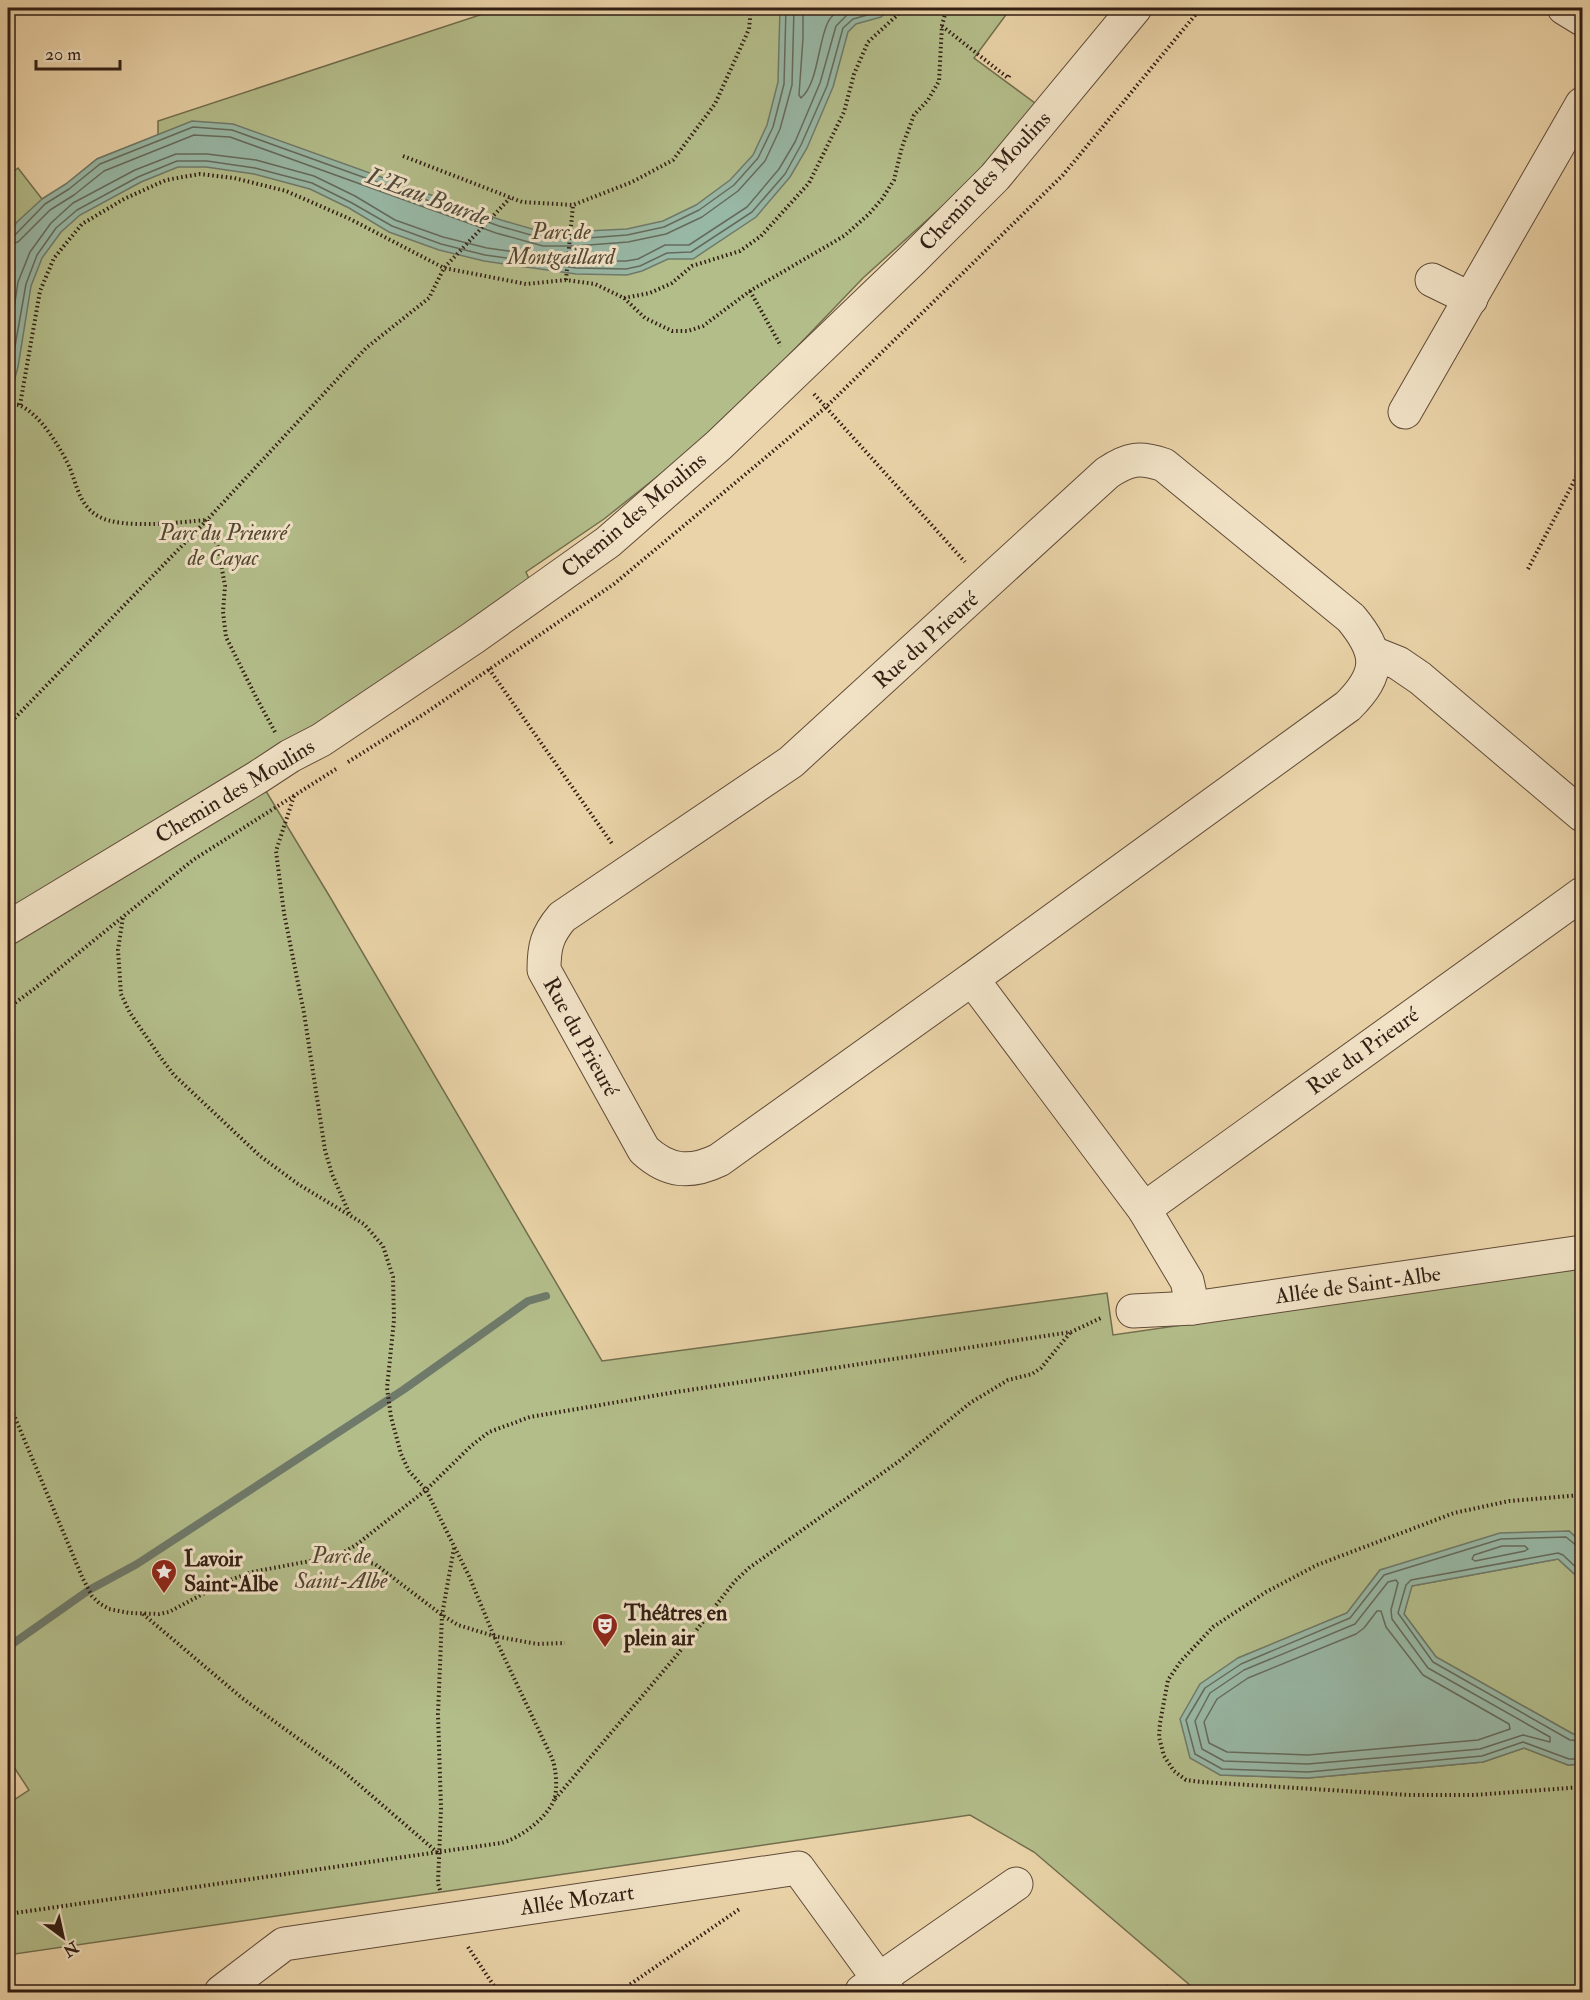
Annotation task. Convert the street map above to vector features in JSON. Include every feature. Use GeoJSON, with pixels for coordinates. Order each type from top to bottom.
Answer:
{"type":"FeatureCollection","features":[{"type":"Feature","properties":{"kind":"street","name":"Chemin des Moulins"},"geometry":{"type":"LineString","coordinates":[[8,928],[290,756],[321,740],[445,657],[608,542],[710,452],[895,276],[994,177],[1135,8]]}},
{"type":"Feature","properties":{"kind":"street"},"geometry":{"type":"LineString","coordinates":[[1564,8],[1582,19]]}},
{"type":"Feature","properties":{"kind":"street"},"geometry":{"type":"LineString","coordinates":[[1405,412],[1582,104]]}},
{"type":"Feature","properties":{"kind":"street"},"geometry":{"type":"LineString","coordinates":[[1432,280],[1471,299]]}},
{"type":"Feature","properties":{"kind":"street","name":"Rue du Prieuré"},"geometry":{"type":"LineString","coordinates":[[1138,459],[1149,460],[1164,465],[1179,475],[1340,608],[1359,628],[1373,653],[1369,680],[1361,693],[1348,706],[972,979],[719,1160],[706,1166],[691,1169],[667,1166],[654,1160],[644,1150],[544,970],[546,943],[551,930],[562,917],[791,762],[1107,473],[1122,463],[1138,459]]}},
{"type":"Feature","properties":{"kind":"street"},"geometry":{"type":"LineString","coordinates":[[1373,653],[1398,663],[1420,678],[1582,815]]}},
{"type":"Feature","properties":{"kind":"street","name":"Rue du Prieuré"},"geometry":{"type":"LineString","coordinates":[[1144,1209],[1582,894]]}},
{"type":"Feature","properties":{"kind":"street"},"geometry":{"type":"LineString","coordinates":[[972,979],[1144,1209],[1186,1281],[1193,1308]]}},
{"type":"Feature","properties":{"kind":"street","name":"Allée de Saint-Albe"},"geometry":{"type":"LineString","coordinates":[[1133,1311],[1193,1308],[1582,1252]]}},
{"type":"Feature","properties":{"kind":"street","name":"Allée Mozart"},"geometry":{"type":"LineString","coordinates":[[221,1992],[284,1944],[798,1868],[875,1988]]}},
{"type":"Feature","properties":{"kind":"street"},"geometry":{"type":"LineString","coordinates":[[875,1988],[1016,1884]]}},
{"type":"Feature","properties":{"kind":"path"},"geometry":{"type":"LineString","coordinates":[[403,156],[522,202],[573,205],[632,182],[673,160],[715,104],[749,29],[751,8]]}},
{"type":"Feature","properties":{"kind":"path"},"geometry":{"type":"LineString","coordinates":[[624,298],[650,293],[672,283],[692,266],[740,251],[761,236],[809,183],[844,112],[854,74],[868,42],[905,8]]}},
{"type":"Feature","properties":{"kind":"path"},"geometry":{"type":"LineString","coordinates":[[20,405],[40,291],[54,258],[82,224],[124,199],[166,180],[200,174],[234,178],[285,190],[350,219],[444,268],[526,284],[566,280],[595,284],[624,298],[645,318],[672,330],[688,331],[703,327],[750,291],[844,236],[882,200],[894,180],[902,147],[914,115],[928,99],[939,81],[942,26],[947,8]]}},
{"type":"Feature","properties":{"kind":"path"},"geometry":{"type":"LineString","coordinates":[[942,26],[1008,78],[1011,73]]}},
{"type":"Feature","properties":{"kind":"path"},"geometry":{"type":"LineString","coordinates":[[8,725],[207,520],[366,348],[429,298],[444,268],[510,198]]}},
{"type":"Feature","properties":{"kind":"path"},"geometry":{"type":"LineString","coordinates":[[566,280],[573,205]]}},
{"type":"Feature","properties":{"kind":"path"},"geometry":{"type":"LineString","coordinates":[[8,405],[20,405],[39,421],[54,439],[68,463],[76,490],[87,508],[99,518],[120,523],[207,520]]}},
{"type":"Feature","properties":{"kind":"path"},"geometry":{"type":"LineString","coordinates":[[826,407],[986,585]]}},
{"type":"Feature","properties":{"kind":"path"},"geometry":{"type":"LineString","coordinates":[[1528,569],[1582,466]]}},
{"type":"Feature","properties":{"kind":"path"},"geometry":{"type":"LineString","coordinates":[[207,520],[218,547],[225,586],[223,612],[226,637],[257,699],[290,756]]}},
{"type":"Feature","properties":{"kind":"path"},"geometry":{"type":"LineString","coordinates":[[489,669],[631,870]]}},
{"type":"Feature","properties":{"kind":"path"},"geometry":{"type":"LineString","coordinates":[[294,796],[276,851],[284,913],[304,1013],[325,1150],[332,1174],[350,1215]]}},
{"type":"Feature","properties":{"kind":"path"},"geometry":{"type":"LineString","coordinates":[[123,917],[118,950],[121,994],[130,1013],[174,1076],[260,1156],[298,1184],[364,1224],[383,1246],[393,1277],[394,1320],[387,1388],[396,1439],[409,1471],[426,1490],[469,1576],[494,1636],[552,1758],[555,1767],[554,1799]]}},
{"type":"Feature","properties":{"kind":"path"},"geometry":{"type":"LineString","coordinates":[[8,1401],[93,1596],[109,1609],[143,1614],[170,1612],[227,1581],[252,1572],[337,1556],[356,1545],[426,1490],[471,1446],[489,1432],[530,1417],[676,1392],[1071,1332],[1110,1315],[1133,1311]]}},
{"type":"Feature","properties":{"kind":"path"},"geometry":{"type":"LineString","coordinates":[[8,1914],[512,1841],[537,1821],[735,1581],[749,1568],[898,1462],[970,1402],[1008,1380],[1032,1374],[1041,1368],[1071,1332]]}},
{"type":"Feature","properties":{"kind":"path"},"geometry":{"type":"LineString","coordinates":[[1582,1495],[1509,1501],[1454,1513],[1317,1565],[1266,1592],[1213,1627],[1181,1661],[1168,1680],[1159,1737],[1164,1756],[1174,1771],[1186,1780],[1201,1782],[1409,1795],[1474,1795],[1582,1787]]}},
{"type":"Feature","properties":{"kind":"path"},"geometry":{"type":"LineString","coordinates":[[454,1547],[442,1615],[438,1714],[441,1808],[438,1882],[448,1919],[498,1992]]}},
{"type":"Feature","properties":{"kind":"path"},"geometry":{"type":"LineString","coordinates":[[337,1556],[375,1564],[458,1625],[494,1636],[537,1644],[565,1643]]}},
{"type":"Feature","properties":{"kind":"path"},"geometry":{"type":"LineString","coordinates":[[143,1614],[242,1698],[343,1771],[439,1853]]}},
{"type":"Feature","properties":{"kind":"path"},"geometry":{"type":"LineString","coordinates":[[619,1992],[742,1908]]}},
{"type":"Feature","properties":{"kind":"path"},"geometry":{"type":"LineString","coordinates":[[1160,1992],[1169,1986]]}},
{"type":"Feature","properties":{"kind":"green space"},"geometry":{"type":"Polygon","coordinates":[[[501,8],[1011,8],[974,58],[1039,106],[957,193],[863,278],[768,377],[682,457],[604,519],[526,572],[536,594],[258,778],[602,1361],[1107,1293],[1113,1335],[1582,1268],[1582,1543],[1569,1531],[1380,1570],[1347,1613],[1238,1658],[1220,1775],[1308,1778],[1483,1762],[1524,1748],[1568,1765],[1582,1764],[1582,1992],[1198,1992],[1034,1852],[970,1815],[8,1955],[8,1804],[29,1790],[8,1758],[8,176],[18,168],[42,199],[66,184],[97,159],[158,135],[158,121],[501,8]]]}},
{"type":"Feature","properties":{"kind":"green space"},"geometry":{"type":"Polygon","coordinates":[[[1558,1559],[1582,1581],[1582,1735],[1573,1734],[1436,1657],[1404,1614],[1411,1586],[1558,1559]]]}},
{"type":"Feature","properties":{"kind":"water","name":"L'Eau Bourde"},"geometry":{"type":"Polygon","coordinates":[[[780,8],[891,8],[881,17],[856,24],[848,32],[833,87],[807,148],[790,177],[756,217],[693,259],[668,259],[627,275],[576,274],[484,261],[439,250],[389,232],[349,208],[310,189],[254,174],[206,167],[178,167],[141,182],[80,215],[61,232],[42,258],[31,286],[18,367],[8,403],[8,234],[17,222],[42,199],[66,184],[97,159],[192,121],[233,124],[501,220],[546,233],[627,229],[663,221],[696,205],[730,180],[753,155],[767,125],[778,82],[780,8]]]}},
{"type":"Feature","properties":{"kind":"water"},"geometry":{"type":"Polygon","coordinates":[[[1569,1531],[1582,1543],[1582,1581],[1558,1559],[1412,1586],[1404,1614],[1436,1657],[1573,1734],[1582,1735],[1582,1764],[1568,1765],[1524,1748],[1483,1762],[1308,1778],[1220,1775],[1190,1758],[1180,1719],[1200,1684],[1238,1658],[1347,1613],[1380,1570],[1500,1533],[1569,1531]]]}},
{"type":"Feature","properties":{"kind":"waterway"},"geometry":{"type":"LineString","coordinates":[[8,1647],[89,1590],[137,1564],[403,1390],[528,1301],[546,1296]]}},
{"type":"Feature","properties":{"kind":"place","name":"Lavoir Saint-Albe"},"geometry":{"type":"Point","coordinates":[164,1595]}},
{"type":"Feature","properties":{"kind":"place","name":"Théâtres en plein air"},"geometry":{"type":"Point","coordinates":[605,1649]}},
{"type":"Feature","properties":{"kind":"park label","name":"Parc de Montgaillard"},"geometry":{"type":"Point","coordinates":[561,244]}},
{"type":"Feature","properties":{"kind":"park label","name":"Parc du Prieuré de Cayac"},"geometry":{"type":"Point","coordinates":[223,546]}},
{"type":"Feature","properties":{"kind":"park label","name":"Parc de Saint-Albe"},"geometry":{"type":"Point","coordinates":[341,1568]}}]}
